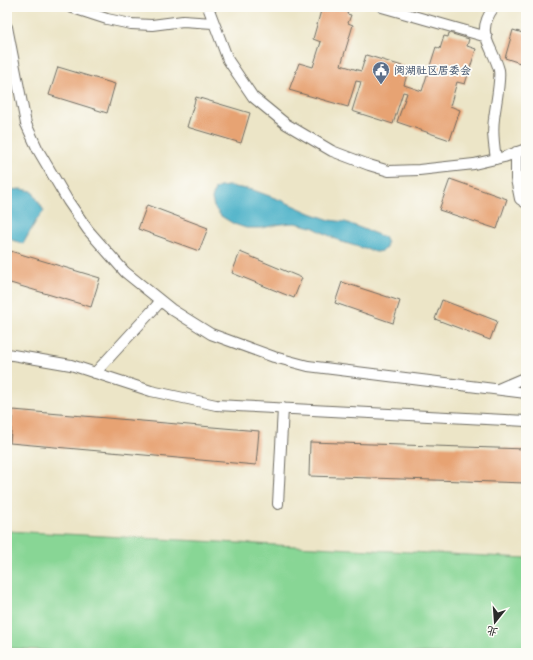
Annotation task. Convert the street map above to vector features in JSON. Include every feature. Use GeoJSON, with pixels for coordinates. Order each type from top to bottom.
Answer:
{"type":"FeatureCollection","features":[{"type":"Feature","properties":{"kind":"lane"},"geometry":{"type":"LineString","coordinates":[[70,7],[107,19],[131,24],[152,24],[183,21],[213,23]]}},
{"type":"Feature","properties":{"kind":"lane"},"geometry":{"type":"LineString","coordinates":[[208,7],[228,60],[253,97],[286,124],[332,151],[369,165],[389,170],[419,170],[474,164],[521,151],[516,179],[520,199],[526,203]]}},
{"type":"Feature","properties":{"kind":"lane"},"geometry":{"type":"LineString","coordinates":[[382,7],[487,38]]}},
{"type":"Feature","properties":{"kind":"lane"},"geometry":{"type":"LineString","coordinates":[[494,7],[488,15],[484,28],[491,53],[499,71],[493,127],[493,140],[496,159]]}},
{"type":"Feature","properties":{"kind":"lane"},"geometry":{"type":"LineString","coordinates":[[7,26],[9,43],[26,124],[38,150],[68,201],[88,230],[125,272],[170,309],[211,334],[274,357],[308,366],[526,393]]}},
{"type":"Feature","properties":{"kind":"lane"},"geometry":{"type":"LineString","coordinates":[[95,373],[161,301]]}},
{"type":"Feature","properties":{"kind":"lane"},"geometry":{"type":"LineString","coordinates":[[7,354],[71,365],[151,392],[216,404],[526,421]]}},
{"type":"Feature","properties":{"kind":"lane"},"geometry":{"type":"LineString","coordinates":[[498,389],[526,377]]}},
{"type":"Feature","properties":{"kind":"lane"},"geometry":{"type":"LineString","coordinates":[[278,504],[283,408]]}},
{"type":"Feature","properties":{"kind":"green space"},"geometry":{"type":"Polygon","coordinates":[[[7,531],[526,558],[526,653],[85,653],[7,648],[7,531]]]}},
{"type":"Feature","properties":{"kind":"water"},"geometry":{"type":"Polygon","coordinates":[[[228,186],[253,190],[310,213],[330,220],[345,222],[384,237],[387,243],[386,248],[382,251],[376,252],[342,242],[312,227],[295,223],[262,228],[246,228],[234,224],[221,216],[214,207],[212,199],[215,189],[228,186]]]}},
{"type":"Feature","properties":{"kind":"water"},"geometry":{"type":"Polygon","coordinates":[[[21,189],[32,191],[44,211],[36,221],[23,244],[7,238],[7,192],[9,190],[21,189]]]}},
{"type":"Feature","properties":{"kind":"building"},"geometry":{"type":"Polygon","coordinates":[[[322,7],[349,7],[347,14],[351,15],[348,23],[353,25],[341,65],[361,71],[366,55],[409,68],[404,85],[422,91],[436,47],[440,49],[444,36],[448,37],[449,33],[469,39],[467,46],[476,49],[465,84],[457,82],[450,106],[460,110],[450,140],[397,122],[407,93],[403,92],[393,124],[352,111],[361,82],[356,81],[348,107],[289,90],[299,63],[313,67],[321,42],[313,39],[322,7]]]}},
{"type":"Feature","properties":{"kind":"building"},"geometry":{"type":"Polygon","coordinates":[[[513,30],[526,34],[526,65],[505,58],[513,30]]]}},
{"type":"Feature","properties":{"kind":"building"},"geometry":{"type":"Polygon","coordinates":[[[58,67],[115,84],[107,113],[49,95],[58,67]]]}},
{"type":"Feature","properties":{"kind":"building"},"geometry":{"type":"Polygon","coordinates":[[[196,97],[250,113],[241,143],[187,127],[196,97]]]}},
{"type":"Feature","properties":{"kind":"building"},"geometry":{"type":"Polygon","coordinates":[[[450,179],[507,199],[497,229],[439,210],[450,179]]]}},
{"type":"Feature","properties":{"kind":"building"},"geometry":{"type":"Polygon","coordinates":[[[147,205],[208,228],[199,251],[138,229],[147,205]]]}},
{"type":"Feature","properties":{"kind":"building"},"geometry":{"type":"Polygon","coordinates":[[[7,250],[100,278],[91,307],[7,282],[7,250]]]}},
{"type":"Feature","properties":{"kind":"building"},"geometry":{"type":"Polygon","coordinates":[[[240,252],[302,278],[294,298],[232,273],[240,252]]]}},
{"type":"Feature","properties":{"kind":"building"},"geometry":{"type":"Polygon","coordinates":[[[342,282],[400,301],[393,323],[335,303],[342,282]]]}},
{"type":"Feature","properties":{"kind":"building"},"geometry":{"type":"Polygon","coordinates":[[[442,300],[497,321],[490,340],[435,319],[442,300]]]}},
{"type":"Feature","properties":{"kind":"building"},"geometry":{"type":"Polygon","coordinates":[[[13,410],[259,431],[256,465],[10,443],[13,410]]]}},
{"type":"Feature","properties":{"kind":"building"},"geometry":{"type":"Polygon","coordinates":[[[310,442],[526,449],[526,483],[309,476],[310,442]]]}},
{"type":"Feature","properties":{"kind":"place","name":"阅湖社区居委会"},"geometry":{"type":"Point","coordinates":[381,85]}}]}
